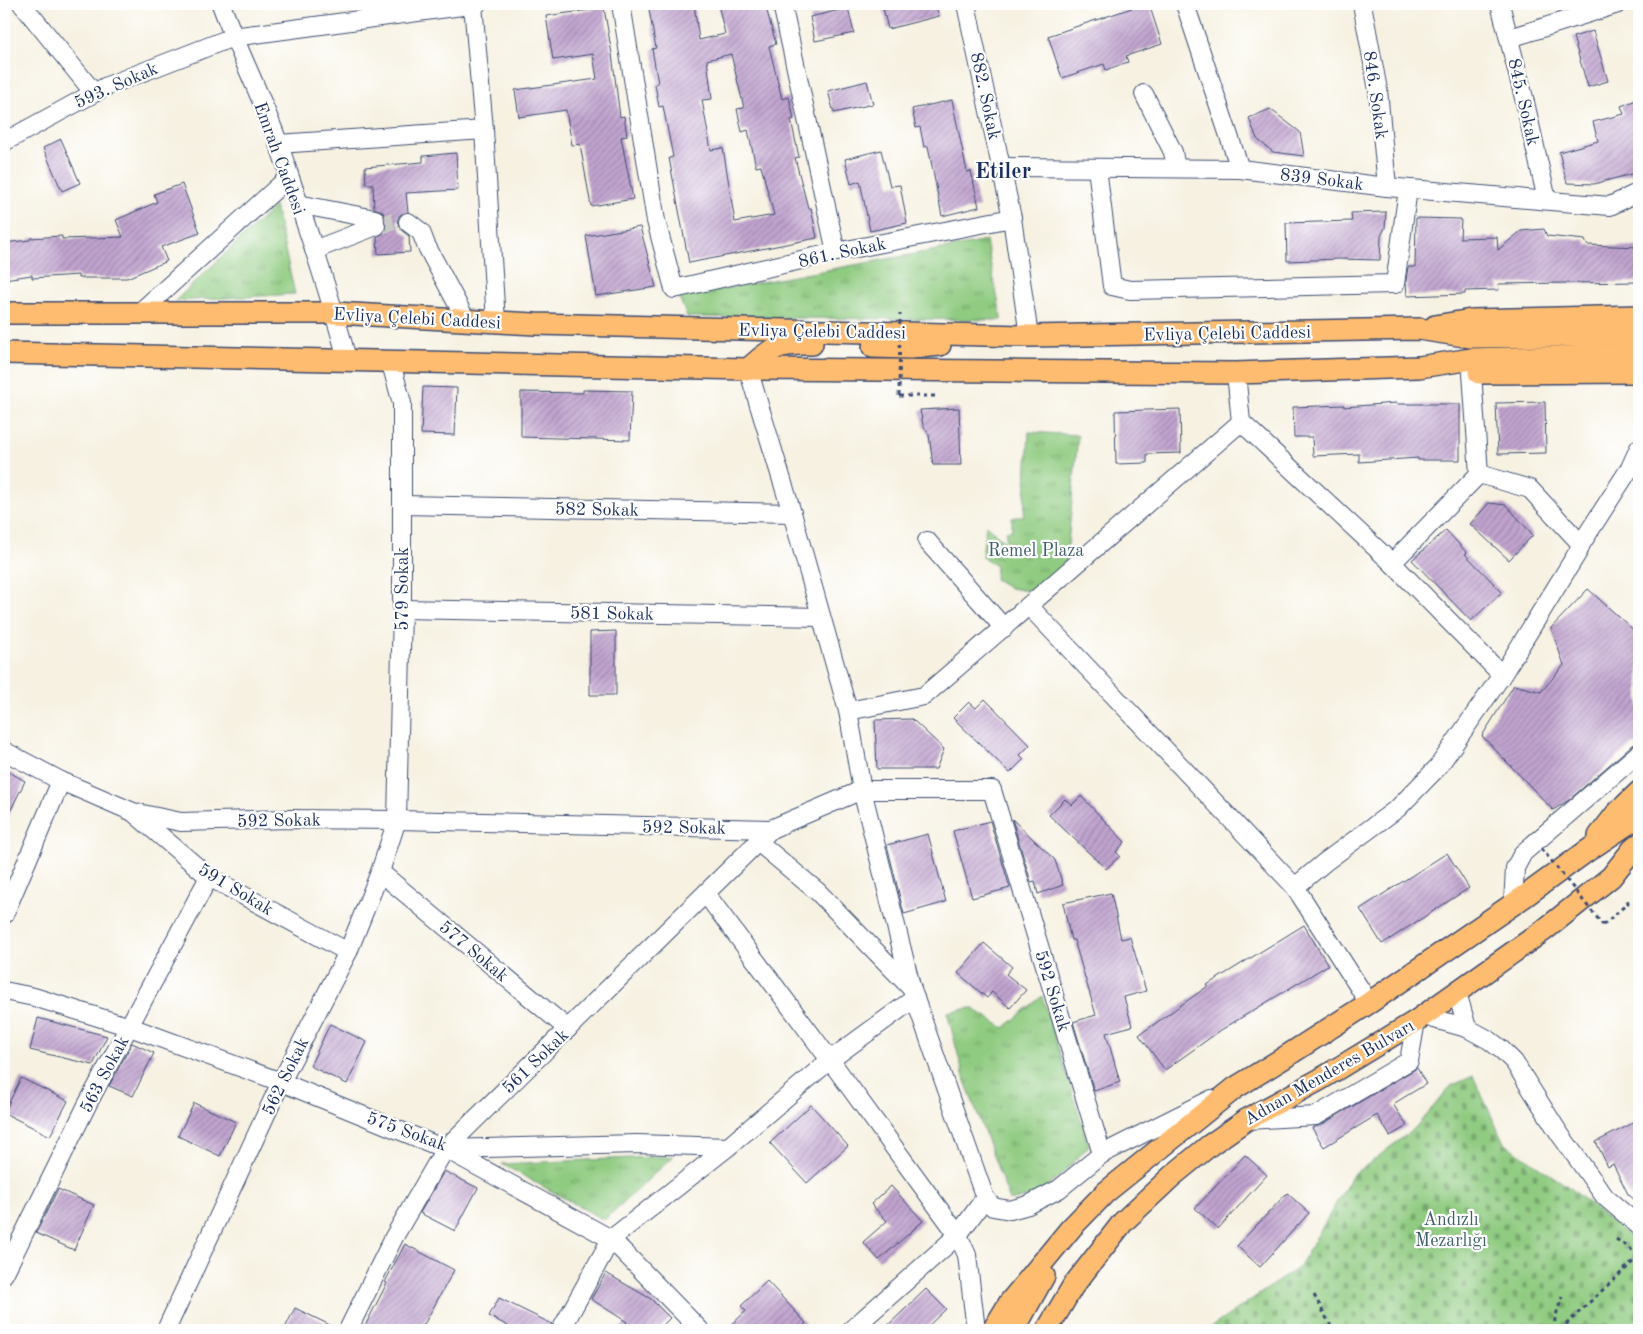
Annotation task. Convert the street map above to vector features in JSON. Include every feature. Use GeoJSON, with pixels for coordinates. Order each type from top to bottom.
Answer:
{"type":"FeatureCollection","features":[{"type":"Feature","properties":{"kind":"main road","name":"Evliya Çelebi Caddesi"},"geometry":{"type":"LineString","coordinates":[[4,313],[335,313],[535,324],[1030,336],[1419,329],[1471,337],[1639,335]]}},
{"type":"Feature","properties":{"kind":"main road"},"geometry":{"type":"LineString","coordinates":[[1419,329],[1471,320],[1639,316]]}},
{"type":"Feature","properties":{"kind":"main road"},"geometry":{"type":"LineString","coordinates":[[748,369],[770,350],[779,346],[802,344],[910,348],[1030,336]]}},
{"type":"Feature","properties":{"kind":"main road"},"geometry":{"type":"LineString","coordinates":[[4,354],[347,359],[748,369],[1236,373],[1419,367],[1472,359],[1639,355]]}},
{"type":"Feature","properties":{"kind":"main road"},"geometry":{"type":"LineString","coordinates":[[1419,367],[1472,373],[1639,372]]}},
{"type":"Feature","properties":{"kind":"main road"},"geometry":{"type":"LineString","coordinates":[[1587,851],[1616,814],[1639,792]]}},
{"type":"Feature","properties":{"kind":"main road","name":"Adnan Menderes Bulvarı"},"geometry":{"type":"LineString","coordinates":[[993,1330],[1010,1302],[1071,1228],[1106,1192],[1235,1088],[1369,1003],[1639,814]]}},
{"type":"Feature","properties":{"kind":"main road","name":"Adnan Menderes Bulvarı"},"geometry":{"type":"LineString","coordinates":[[1047,1330],[1073,1286],[1123,1222],[1172,1176],[1210,1145],[1246,1120],[1319,1080],[1420,1019],[1543,931],[1611,877],[1639,844]]}},
{"type":"Feature","properties":{"kind":"main road"},"geometry":{"type":"LineString","coordinates":[[1611,877],[1639,866]]}},
{"type":"Feature","properties":{"kind":"main road","name":"Adnan Menderes Bulvarı"},"geometry":{"type":"LineString","coordinates":[[1014,1330],[1071,1228]]}},
{"type":"Feature","properties":{"kind":"street"},"geometry":{"type":"LineString","coordinates":[[22,4],[94,93]]}},
{"type":"Feature","properties":{"kind":"street","name":"Emrah Caddesi"},"geometry":{"type":"LineString","coordinates":[[221,4],[278,144],[335,313],[347,359]]}},
{"type":"Feature","properties":{"kind":"street"},"geometry":{"type":"LineString","coordinates":[[475,4],[496,322]]}},
{"type":"Feature","properties":{"kind":"street","name":"593. Sokak"},"geometry":{"type":"LineString","coordinates":[[4,142],[107,86],[233,37],[475,4]]}},
{"type":"Feature","properties":{"kind":"street","name":"861. Sokak"},"geometry":{"type":"LineString","coordinates":[[621,4],[656,222],[674,289],[836,252],[1012,218]]}},
{"type":"Feature","properties":{"kind":"street"},"geometry":{"type":"LineString","coordinates":[[782,4],[836,252]]}},
{"type":"Feature","properties":{"kind":"street","name":"882. Sokak"},"geometry":{"type":"LineString","coordinates":[[966,4],[1012,218],[1030,336]]}},
{"type":"Feature","properties":{"kind":"street"},"geometry":{"type":"LineString","coordinates":[[1185,4],[1240,170]]}},
{"type":"Feature","properties":{"kind":"street","name":"846. Sokak"},"geometry":{"type":"LineString","coordinates":[[1362,4],[1378,90],[1387,187]]}},
{"type":"Feature","properties":{"kind":"street","name":"845. Sokak"},"geometry":{"type":"LineString","coordinates":[[1500,4],[1510,38],[1547,200]]}},
{"type":"Feature","properties":{"kind":"street"},"geometry":{"type":"LineString","coordinates":[[1510,38],[1618,4]]}},
{"type":"Feature","properties":{"kind":"street"},"geometry":{"type":"LineString","coordinates":[[1144,94],[1173,152],[1176,168]]}},
{"type":"Feature","properties":{"kind":"street"},"geometry":{"type":"LineString","coordinates":[[278,144],[484,130]]}},
{"type":"Feature","properties":{"kind":"street","name":"839 Sokak"},"geometry":{"type":"LineString","coordinates":[[1002,167],[1240,170],[1387,187],[1610,206],[1639,192]]}},
{"type":"Feature","properties":{"kind":"street"},"geometry":{"type":"LineString","coordinates":[[1097,168],[1112,286],[1130,290],[1396,284],[1408,189]]}},
{"type":"Feature","properties":{"kind":"street"},"geometry":{"type":"LineString","coordinates":[[138,314],[288,177]]}},
{"type":"Feature","properties":{"kind":"street"},"geometry":{"type":"LineString","coordinates":[[298,204],[376,223],[314,250]]}},
{"type":"Feature","properties":{"kind":"street"},"geometry":{"type":"LineString","coordinates":[[408,222],[421,232],[466,320]]}},
{"type":"Feature","properties":{"kind":"street","name":"579 Sokak"},"geometry":{"type":"LineString","coordinates":[[390,360],[402,403],[402,609],[397,820]]}},
{"type":"Feature","properties":{"kind":"street"},"geometry":{"type":"LineString","coordinates":[[748,369],[792,512],[848,711],[862,790],[914,994],[985,1198],[993,1207],[1010,1210],[1028,1205],[1059,1189],[1102,1154],[1235,1088]]}},
{"type":"Feature","properties":{"kind":"street"},"geometry":{"type":"LineString","coordinates":[[1236,373],[1241,422],[1392,563],[1502,675]]}},
{"type":"Feature","properties":{"kind":"street"},"geometry":{"type":"LineString","coordinates":[[1392,563],[1479,474],[1472,373]]}},
{"type":"Feature","properties":{"kind":"street"},"geometry":{"type":"LineString","coordinates":[[848,711],[924,696],[1241,422]]}},
{"type":"Feature","properties":{"kind":"street"},"geometry":{"type":"LineString","coordinates":[[1294,887],[1398,808],[1438,767],[1502,675],[1578,552],[1581,544],[1630,468],[1639,448]]}},
{"type":"Feature","properties":{"kind":"street"},"geometry":{"type":"LineString","coordinates":[[1479,474],[1530,489],[1581,544]]}},
{"type":"Feature","properties":{"kind":"street","name":"582 Sokak"},"geometry":{"type":"LineString","coordinates":[[402,505],[792,512]]}},
{"type":"Feature","properties":{"kind":"street"},"geometry":{"type":"LineString","coordinates":[[927,541],[1004,628]]}},
{"type":"Feature","properties":{"kind":"street"},"geometry":{"type":"LineString","coordinates":[[1029,606],[1294,887],[1369,1003]]}},
{"type":"Feature","properties":{"kind":"street","name":"581 Sokak"},"geometry":{"type":"LineString","coordinates":[[402,609],[821,617]]}},
{"type":"Feature","properties":{"kind":"street","name":"592 Sokak"},"geometry":{"type":"LineString","coordinates":[[4,751],[61,781],[133,812],[181,822],[288,819],[397,820],[771,828],[862,790],[992,790],[1102,1154]]}},
{"type":"Feature","properties":{"kind":"street"},"geometry":{"type":"LineString","coordinates":[[1513,904],[1515,868],[1524,853],[1639,753]]}},
{"type":"Feature","properties":{"kind":"street"},"geometry":{"type":"LineString","coordinates":[[4,916],[61,781]]}},
{"type":"Feature","properties":{"kind":"street","name":"591 Sokak"},"geometry":{"type":"LineString","coordinates":[[133,812],[209,877],[348,952]]}},
{"type":"Feature","properties":{"kind":"street","name":"562 Sokak"},"geometry":{"type":"LineString","coordinates":[[166,1330],[281,1082],[348,952],[380,872],[397,820]]}},
{"type":"Feature","properties":{"kind":"street","name":"561 Sokak"},"geometry":{"type":"LineString","coordinates":[[348,1330],[394,1237],[446,1149],[771,828]]}},
{"type":"Feature","properties":{"kind":"street"},"geometry":{"type":"LineString","coordinates":[[757,841],[818,892],[914,994]]}},
{"type":"Feature","properties":{"kind":"street","name":"577 Sokak"},"geometry":{"type":"LineString","coordinates":[[380,872],[568,1029]]}},
{"type":"Feature","properties":{"kind":"street","name":"563 Sokak"},"geometry":{"type":"LineString","coordinates":[[4,1274],[87,1105],[209,877]]}},
{"type":"Feature","properties":{"kind":"street"},"geometry":{"type":"LineString","coordinates":[[706,894],[958,1235],[967,1255],[976,1330]]}},
{"type":"Feature","properties":{"kind":"street","name":"575 Sokak"},"geometry":{"type":"LineString","coordinates":[[4,991],[34,997],[130,1027],[281,1082],[446,1149],[637,1144],[728,1147]]}},
{"type":"Feature","properties":{"kind":"street"},"geometry":{"type":"LineString","coordinates":[[1457,992],[1467,1028]]}},
{"type":"Feature","properties":{"kind":"street"},"geometry":{"type":"LineString","coordinates":[[561,1330],[611,1239],[728,1147],[830,1060],[914,994]]}},
{"type":"Feature","properties":{"kind":"street"},"geometry":{"type":"LineString","coordinates":[[1246,1120],[1316,1116],[1409,1061],[1420,1019],[1467,1028],[1489,1040],[1514,1062],[1559,1133],[1605,1197],[1639,1226]]}},
{"type":"Feature","properties":{"kind":"street"},"geometry":{"type":"LineString","coordinates":[[446,1149],[611,1239],[700,1330]]}},
{"type":"Feature","properties":{"kind":"street"},"geometry":{"type":"LineString","coordinates":[[851,1330],[958,1235],[985,1198]]}},
{"type":"Feature","properties":{"kind":"path"},"geometry":{"type":"LineString","coordinates":[[900,314],[899,396],[936,396]]}},
{"type":"Feature","properties":{"kind":"path"},"geometry":{"type":"LineString","coordinates":[[1541,848],[1604,925],[1628,903],[1627,897]]}},
{"type":"Feature","properties":{"kind":"path"},"geometry":{"type":"LineString","coordinates":[[1560,1330],[1639,1256],[1616,1239]]}},
{"type":"Feature","properties":{"kind":"path"},"geometry":{"type":"LineString","coordinates":[[1314,1295],[1333,1330]]}},
{"type":"Feature","properties":{"kind":"path"},"geometry":{"type":"LineString","coordinates":[[1554,1330],[1555,1318],[1562,1296]]}},
{"type":"Feature","properties":{"kind":"green space"},"geometry":{"type":"Polygon","coordinates":[[[275,206],[295,294],[175,301],[275,206]]]}},
{"type":"Feature","properties":{"kind":"green space"},"geometry":{"type":"Polygon","coordinates":[[[986,241],[1002,320],[687,317],[679,297],[986,241]]]}},
{"type":"Feature","properties":{"kind":"green space","name":"Remel Plaza"},"geometry":{"type":"Polygon","coordinates":[[[1029,432],[1078,435],[1066,566],[1034,592],[1010,588],[995,579],[996,566],[982,557],[986,525],[1006,543],[1006,531],[1012,530],[1012,518],[1024,515],[1029,432]]]}},
{"type":"Feature","properties":{"kind":"green space"},"geometry":{"type":"Polygon","coordinates":[[[1042,996],[1089,1146],[1057,1179],[1037,1194],[1010,1201],[965,1081],[947,1012],[972,1008],[1004,1028],[1042,996]]]}},
{"type":"Feature","properties":{"kind":"green space","name":"Andızlı Mezarlığı"},"geometry":{"type":"Polygon","coordinates":[[[1473,1076],[1504,1143],[1573,1190],[1622,1231],[1639,1241],[1639,1330],[1207,1330],[1299,1267],[1354,1173],[1415,1128],[1451,1086],[1473,1076]]]}},
{"type":"Feature","properties":{"kind":"green space"},"geometry":{"type":"Polygon","coordinates":[[[674,1156],[604,1220],[502,1164],[674,1156]]]}},
{"type":"Feature","properties":{"kind":"building"},"geometry":{"type":"Polygon","coordinates":[[[648,4],[694,4],[699,40],[725,34],[718,4],[765,4],[776,44],[769,46],[782,99],[789,97],[794,119],[791,120],[799,157],[795,158],[808,208],[811,208],[817,238],[689,263],[669,158],[673,157],[663,106],[659,107],[655,84],[658,83],[652,49],[656,48],[648,4]],[[731,54],[707,60],[712,99],[702,100],[711,150],[723,148],[735,222],[774,215],[761,166],[756,167],[748,130],[742,132],[737,109],[744,108],[731,54]]]}},
{"type":"Feature","properties":{"kind":"building"},"geometry":{"type":"Polygon","coordinates":[[[900,4],[935,4],[939,16],[888,29],[883,8],[900,4]]]}},
{"type":"Feature","properties":{"kind":"building"},"geometry":{"type":"Polygon","coordinates":[[[1144,4],[1149,4],[1162,44],[1126,56],[1128,62],[1106,70],[1104,64],[1062,78],[1048,36],[1144,4]]]}},
{"type":"Feature","properties":{"kind":"building"},"geometry":{"type":"Polygon","coordinates":[[[604,8],[620,117],[624,116],[627,136],[621,137],[633,199],[591,206],[580,144],[572,145],[566,110],[519,117],[515,90],[597,79],[593,54],[553,60],[546,16],[604,8]]]}},
{"type":"Feature","properties":{"kind":"building"},"geometry":{"type":"Polygon","coordinates":[[[848,8],[854,33],[815,41],[810,17],[848,8]]]}},
{"type":"Feature","properties":{"kind":"building"},"geometry":{"type":"Polygon","coordinates":[[[1593,31],[1608,81],[1588,87],[1573,37],[1593,31]]]}},
{"type":"Feature","properties":{"kind":"building"},"geometry":{"type":"Polygon","coordinates":[[[867,81],[873,104],[834,113],[828,91],[867,81]]]}},
{"type":"Feature","properties":{"kind":"building"},"geometry":{"type":"Polygon","coordinates":[[[1639,99],[1639,172],[1594,184],[1567,183],[1559,152],[1598,141],[1593,122],[1624,114],[1621,106],[1639,99]]]}},
{"type":"Feature","properties":{"kind":"building"},"geometry":{"type":"Polygon","coordinates":[[[952,100],[967,172],[971,171],[979,207],[942,216],[928,146],[924,147],[920,127],[916,128],[912,109],[952,100]]]}},
{"type":"Feature","properties":{"kind":"building"},"geometry":{"type":"Polygon","coordinates":[[[1270,109],[1300,132],[1304,156],[1273,152],[1257,139],[1249,118],[1270,109]]]}},
{"type":"Feature","properties":{"kind":"building"},"geometry":{"type":"Polygon","coordinates":[[[61,139],[80,183],[62,191],[43,148],[61,139]]]}},
{"type":"Feature","properties":{"kind":"building"},"geometry":{"type":"Polygon","coordinates":[[[881,150],[890,186],[900,185],[907,223],[870,231],[860,181],[851,184],[845,159],[881,150]]]}},
{"type":"Feature","properties":{"kind":"building"},"geometry":{"type":"Polygon","coordinates":[[[456,153],[458,190],[406,193],[408,212],[400,215],[397,221],[401,230],[409,236],[410,252],[378,254],[377,237],[384,233],[386,228],[385,216],[382,211],[374,208],[373,184],[366,184],[365,167],[423,162],[423,156],[456,153]]]}},
{"type":"Feature","properties":{"kind":"building"},"geometry":{"type":"Polygon","coordinates":[[[182,184],[200,233],[161,247],[167,261],[127,278],[78,278],[78,275],[32,278],[32,275],[4,279],[4,243],[30,240],[30,238],[62,236],[62,239],[123,237],[116,220],[157,202],[154,194],[182,184]]]}},
{"type":"Feature","properties":{"kind":"building"},"geometry":{"type":"Polygon","coordinates":[[[1386,212],[1385,228],[1381,236],[1380,260],[1287,261],[1286,223],[1352,221],[1351,213],[1386,212]]]}},
{"type":"Feature","properties":{"kind":"building"},"geometry":{"type":"Polygon","coordinates":[[[1416,218],[1461,219],[1460,238],[1497,237],[1498,250],[1521,231],[1544,229],[1547,236],[1585,240],[1587,245],[1639,247],[1639,282],[1498,284],[1499,290],[1465,291],[1465,294],[1407,296],[1406,281],[1408,267],[1415,267],[1416,218]]]}},
{"type":"Feature","properties":{"kind":"building"},"geometry":{"type":"Polygon","coordinates":[[[640,227],[656,287],[596,296],[586,236],[640,227]]]}},
{"type":"Feature","properties":{"kind":"building"},"geometry":{"type":"Polygon","coordinates":[[[423,387],[457,388],[455,435],[421,434],[423,387]]]}},
{"type":"Feature","properties":{"kind":"building"},"geometry":{"type":"Polygon","coordinates":[[[583,390],[632,391],[630,440],[521,437],[521,392],[583,393],[583,390]]]}},
{"type":"Feature","properties":{"kind":"building"},"geometry":{"type":"Polygon","coordinates":[[[1545,402],[1546,453],[1498,454],[1496,403],[1545,402]]]}},
{"type":"Feature","properties":{"kind":"building"},"geometry":{"type":"Polygon","coordinates":[[[1396,403],[1460,404],[1460,460],[1418,460],[1418,458],[1359,462],[1359,454],[1313,456],[1312,437],[1294,437],[1293,407],[1344,405],[1344,407],[1396,403]]]}},
{"type":"Feature","properties":{"kind":"building"},"geometry":{"type":"Polygon","coordinates":[[[959,408],[961,465],[933,465],[929,435],[923,425],[920,410],[959,408]]]}},
{"type":"Feature","properties":{"kind":"building"},"geometry":{"type":"Polygon","coordinates":[[[1180,409],[1181,453],[1147,454],[1147,463],[1116,464],[1115,411],[1180,409]]]}},
{"type":"Feature","properties":{"kind":"building"},"geometry":{"type":"Polygon","coordinates":[[[1489,503],[1506,505],[1533,535],[1509,560],[1470,524],[1489,503]]]}},
{"type":"Feature","properties":{"kind":"building"},"geometry":{"type":"Polygon","coordinates":[[[1446,530],[1467,553],[1465,554],[1502,592],[1471,621],[1412,560],[1446,530]]]}},
{"type":"Feature","properties":{"kind":"building"},"geometry":{"type":"Polygon","coordinates":[[[1588,589],[1639,635],[1639,743],[1632,745],[1569,800],[1553,810],[1482,736],[1514,685],[1541,692],[1564,665],[1551,628],[1588,589]]]}},
{"type":"Feature","properties":{"kind":"building"},"geometry":{"type":"Polygon","coordinates":[[[616,631],[616,695],[590,695],[590,632],[616,631]]]}},
{"type":"Feature","properties":{"kind":"building"},"geometry":{"type":"Polygon","coordinates":[[[985,699],[1030,745],[1020,755],[1024,759],[1010,773],[953,718],[969,702],[976,708],[985,699]]]}},
{"type":"Feature","properties":{"kind":"building"},"geometry":{"type":"Polygon","coordinates":[[[912,719],[944,749],[936,769],[877,769],[875,720],[912,719]]]}},
{"type":"Feature","properties":{"kind":"building"},"geometry":{"type":"Polygon","coordinates":[[[4,769],[25,781],[4,824],[4,769]]]}},
{"type":"Feature","properties":{"kind":"building"},"geometry":{"type":"Polygon","coordinates":[[[1081,796],[1125,842],[1116,852],[1120,856],[1106,869],[1049,815],[1065,799],[1072,805],[1081,796]]]}},
{"type":"Feature","properties":{"kind":"building"},"geometry":{"type":"Polygon","coordinates":[[[1012,819],[1055,860],[1063,885],[1038,894],[1035,881],[1031,882],[1012,819]]]}},
{"type":"Feature","properties":{"kind":"building"},"geometry":{"type":"Polygon","coordinates":[[[990,821],[1010,888],[972,898],[953,831],[990,821]]]}},
{"type":"Feature","properties":{"kind":"building"},"geometry":{"type":"Polygon","coordinates":[[[928,834],[946,902],[904,914],[887,845],[928,834]]]}},
{"type":"Feature","properties":{"kind":"building"},"geometry":{"type":"Polygon","coordinates":[[[1447,853],[1469,888],[1382,944],[1360,909],[1447,853]]]}},
{"type":"Feature","properties":{"kind":"building"},"geometry":{"type":"Polygon","coordinates":[[[1111,893],[1121,939],[1130,937],[1146,991],[1124,997],[1132,1026],[1106,1033],[1120,1082],[1094,1091],[1073,1022],[1096,1015],[1074,940],[1071,940],[1063,903],[1111,893]]]}},
{"type":"Feature","properties":{"kind":"building"},"geometry":{"type":"Polygon","coordinates":[[[1304,925],[1328,965],[1221,1030],[1165,1070],[1139,1035],[1207,985],[1304,925]]]}},
{"type":"Feature","properties":{"kind":"building"},"geometry":{"type":"Polygon","coordinates":[[[984,943],[1012,967],[1006,974],[1026,990],[1010,1008],[992,992],[987,998],[958,973],[984,943]]]}},
{"type":"Feature","properties":{"kind":"building"},"geometry":{"type":"Polygon","coordinates":[[[38,1018],[107,1036],[93,1065],[30,1050],[38,1018]]]}},
{"type":"Feature","properties":{"kind":"building"},"geometry":{"type":"Polygon","coordinates":[[[330,1024],[367,1042],[347,1084],[310,1066],[330,1024]]]}},
{"type":"Feature","properties":{"kind":"building"},"geometry":{"type":"Polygon","coordinates":[[[132,1043],[154,1053],[133,1096],[109,1086],[132,1043]]]}},
{"type":"Feature","properties":{"kind":"building"},"geometry":{"type":"Polygon","coordinates":[[[1417,1068],[1426,1084],[1393,1104],[1407,1126],[1390,1136],[1377,1115],[1324,1147],[1312,1128],[1321,1125],[1417,1068]]]}},
{"type":"Feature","properties":{"kind":"building"},"geometry":{"type":"Polygon","coordinates":[[[21,1078],[68,1101],[50,1136],[4,1113],[21,1078]]]}},
{"type":"Feature","properties":{"kind":"building"},"geometry":{"type":"Polygon","coordinates":[[[194,1103],[236,1122],[220,1156],[178,1136],[194,1103]]]}},
{"type":"Feature","properties":{"kind":"building"},"geometry":{"type":"Polygon","coordinates":[[[811,1105],[848,1146],[807,1183],[770,1143],[811,1105]]]}},
{"type":"Feature","properties":{"kind":"building"},"geometry":{"type":"Polygon","coordinates":[[[1639,1120],[1639,1204],[1628,1194],[1613,1164],[1608,1167],[1596,1142],[1639,1120]]]}},
{"type":"Feature","properties":{"kind":"building"},"geometry":{"type":"Polygon","coordinates":[[[1245,1155],[1267,1175],[1218,1229],[1195,1208],[1245,1155]]]}},
{"type":"Feature","properties":{"kind":"building"},"geometry":{"type":"Polygon","coordinates":[[[444,1171],[478,1188],[455,1231],[420,1213],[444,1171]]]}},
{"type":"Feature","properties":{"kind":"building"},"geometry":{"type":"Polygon","coordinates":[[[891,1186],[923,1221],[879,1260],[863,1242],[887,1221],[871,1204],[891,1186]]]}},
{"type":"Feature","properties":{"kind":"building"},"geometry":{"type":"Polygon","coordinates":[[[58,1189],[94,1205],[74,1250],[36,1233],[58,1189]]]}},
{"type":"Feature","properties":{"kind":"building"},"geometry":{"type":"Polygon","coordinates":[[[1287,1193],[1309,1213],[1260,1267],[1237,1246],[1287,1193]]]}},
{"type":"Feature","properties":{"kind":"building"},"geometry":{"type":"Polygon","coordinates":[[[405,1244],[454,1270],[421,1330],[363,1330],[387,1283],[385,1282],[405,1244]]]}},
{"type":"Feature","properties":{"kind":"building"},"geometry":{"type":"Polygon","coordinates":[[[606,1273],[651,1299],[670,1318],[658,1330],[619,1330],[627,1322],[591,1299],[606,1273]]]}},
{"type":"Feature","properties":{"kind":"building"},"geometry":{"type":"Polygon","coordinates":[[[767,1281],[806,1323],[799,1330],[726,1330],[746,1311],[741,1306],[767,1281]]]}},
{"type":"Feature","properties":{"kind":"building"},"geometry":{"type":"Polygon","coordinates":[[[926,1289],[946,1309],[924,1330],[883,1330],[926,1289]]]}},
{"type":"Feature","properties":{"kind":"building"},"geometry":{"type":"Polygon","coordinates":[[[499,1298],[552,1324],[550,1330],[506,1330],[508,1326],[489,1316],[499,1298]]]}},
{"type":"Feature","properties":{"kind":"building"},"geometry":{"type":"Polygon","coordinates":[[[295,1308],[338,1329],[284,1330],[295,1308]]]}},
{"type":"Feature","properties":{"kind":"tunnel"},"geometry":{"type":"LineString","coordinates":[[376,226],[397,220],[408,222]]}},
{"type":"Feature","properties":{"kind":"district","name":"Etiler"},"geometry":{"type":"Point","coordinates":[1003,170]}}]}
